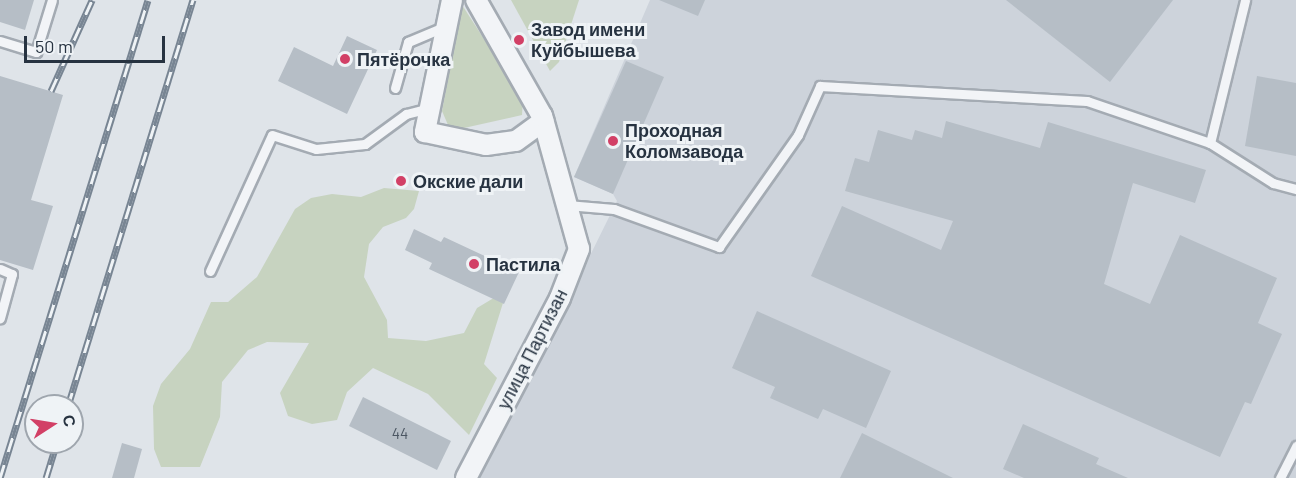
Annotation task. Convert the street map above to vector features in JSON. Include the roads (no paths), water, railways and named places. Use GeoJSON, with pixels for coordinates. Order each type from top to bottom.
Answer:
{"type":"FeatureCollection","features":[{"type":"Feature","properties":{"kind":"street"},"geometry":{"type":"LineString","coordinates":[[452,0],[425,132],[486,145],[516,141],[543,121]]}},
{"type":"Feature","properties":{"kind":"street","name":"улица Партизан"},"geometry":{"type":"LineString","coordinates":[[466,478],[560,298],[579,249],[567,206],[556,144],[476,0]]}},
{"type":"Feature","properties":{"kind":"lane"},"geometry":{"type":"LineString","coordinates":[[0,41],[36,52],[52,0]]}},
{"type":"Feature","properties":{"kind":"lane"},"geometry":{"type":"LineString","coordinates":[[1210,143],[1245,0]]}},
{"type":"Feature","properties":{"kind":"lane"},"geometry":{"type":"LineString","coordinates":[[395,88],[408,42],[446,26]]}},
{"type":"Feature","properties":{"kind":"lane"},"geometry":{"type":"LineString","coordinates":[[567,206],[614,209],[719,247],[798,135],[820,86],[1087,101],[1210,143],[1273,183],[1296,189]]}},
{"type":"Feature","properties":{"kind":"lane"},"geometry":{"type":"LineString","coordinates":[[210,271],[272,135],[316,149],[364,144],[406,114],[430,108]]}},
{"type":"Feature","properties":{"kind":"lane"},"geometry":{"type":"LineString","coordinates":[[0,269],[12,274],[0,318]]}},
{"type":"Feature","properties":{"kind":"lane"},"geometry":{"type":"LineString","coordinates":[[1280,478],[1296,446]]}},
{"type":"Feature","properties":{"kind":"railway"},"geometry":{"type":"LineString","coordinates":[[51,91],[92,0]]}},
{"type":"Feature","properties":{"kind":"railway"},"geometry":{"type":"LineString","coordinates":[[0,478],[148,0]]}},
{"type":"Feature","properties":{"kind":"railway"},"geometry":{"type":"LineString","coordinates":[[72,394],[193,0]]}},
{"type":"Feature","properties":{"kind":"railway"},"geometry":{"type":"LineString","coordinates":[[46,478],[53,454]]}},
{"type":"Feature","properties":{"kind":"place","name":"Завод имени Куйбышева"},"geometry":{"type":"Point","coordinates":[519,40]}},
{"type":"Feature","properties":{"kind":"place","name":"Пятёрочка"},"geometry":{"type":"Point","coordinates":[345,59]}},
{"type":"Feature","properties":{"kind":"place","name":"Проходная Коломзавода"},"geometry":{"type":"Point","coordinates":[613,141]}},
{"type":"Feature","properties":{"kind":"place","name":"Окские дали"},"geometry":{"type":"Point","coordinates":[401,181]}},
{"type":"Feature","properties":{"kind":"place","name":"Пастила"},"geometry":{"type":"Point","coordinates":[474,264]}}]}
